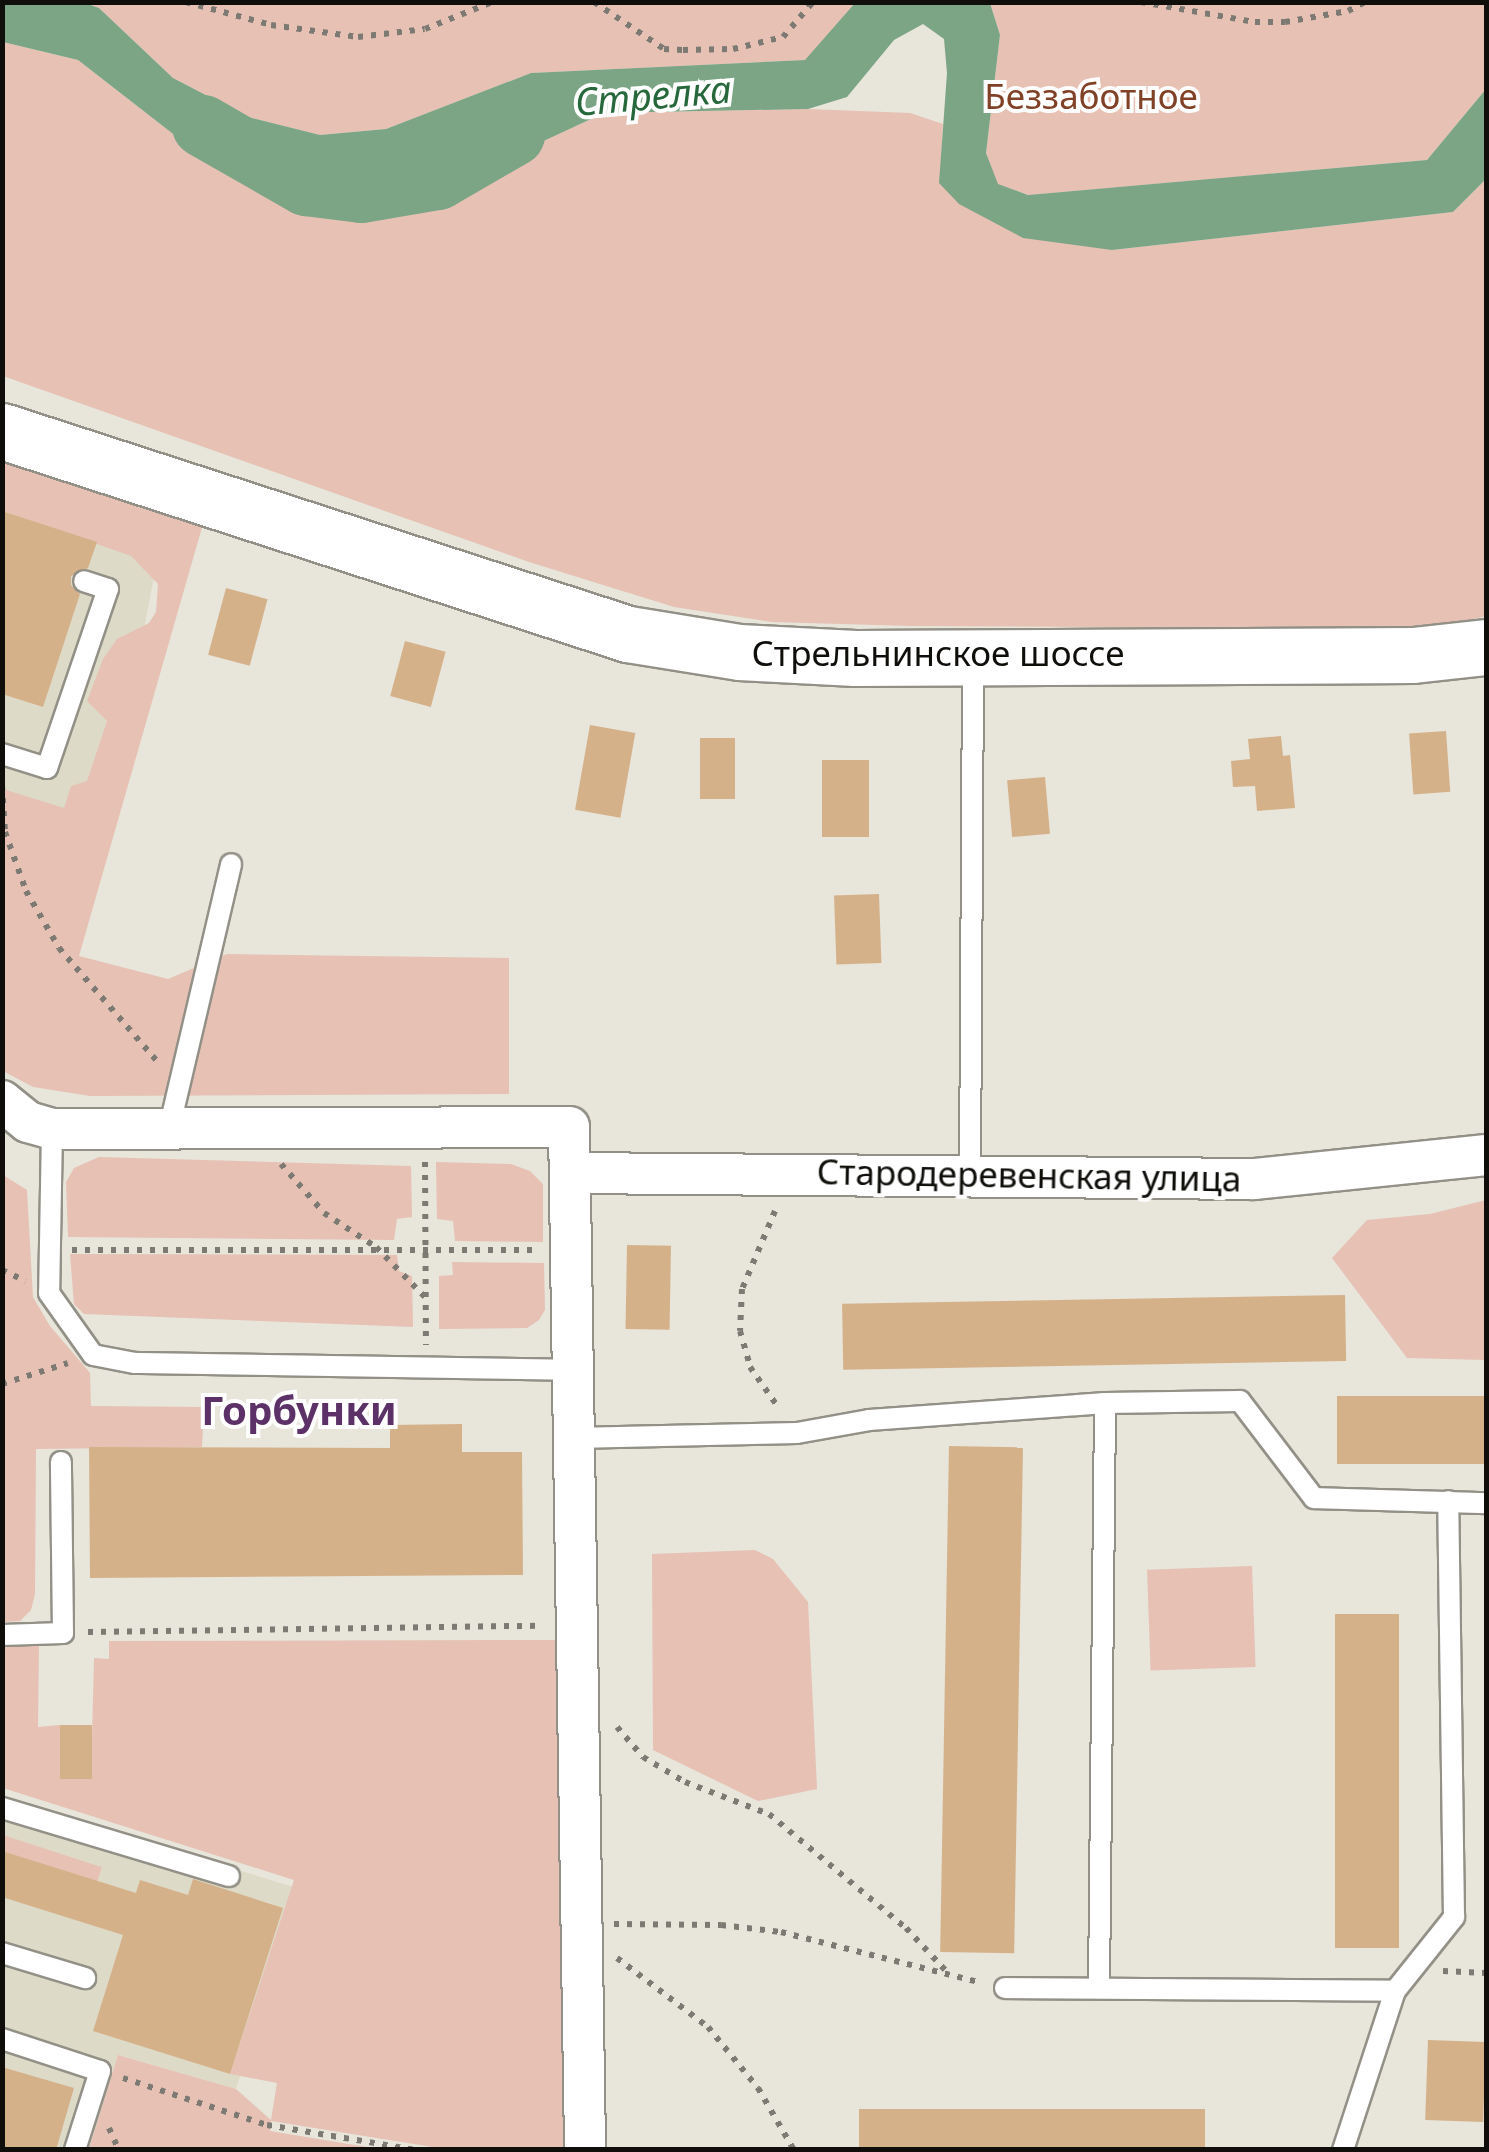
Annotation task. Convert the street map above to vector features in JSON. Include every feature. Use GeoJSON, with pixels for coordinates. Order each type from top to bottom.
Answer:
{"type":"FeatureCollection","features":[{"type":"Feature","properties":{"kind":"main road","name":"Стрельнинское шоссе"},"geometry":{"type":"LineString","coordinates":[[2,432],[628,634],[738,652],[856,658],[1413,655],[1486,647]]}},
{"type":"Feature","properties":{"kind":"street"},"geometry":{"type":"LineString","coordinates":[[21,1123],[169,1129],[569,1127],[584,2150]]}},
{"type":"Feature","properties":{"kind":"street","name":"Стародеревенская улица"},"geometry":{"type":"LineString","coordinates":[[570,1173],[800,1172],[1254,1179],[1486,1155]]}},
{"type":"Feature","properties":{"kind":"lane"},"geometry":{"type":"LineString","coordinates":[[2,754],[47,768],[108,589],[84,581]]}},
{"type":"Feature","properties":{"kind":"lane"},"geometry":{"type":"LineString","coordinates":[[970,1174],[973,656]]}},
{"type":"Feature","properties":{"kind":"lane"},"geometry":{"type":"LineString","coordinates":[[169,1129],[231,864]]}},
{"type":"Feature","properties":{"kind":"lane"},"geometry":{"type":"LineString","coordinates":[[21,1123],[48,1250],[49,1293],[93,1355],[135,1363],[572,1370]]}},
{"type":"Feature","properties":{"kind":"lane"},"geometry":{"type":"LineString","coordinates":[[574,1438],[797,1434],[869,1420],[1105,1403],[1240,1400],[1314,1498],[1486,1502]]}},
{"type":"Feature","properties":{"kind":"lane"},"geometry":{"type":"LineString","coordinates":[[1098,1988],[1105,1403]]}},
{"type":"Feature","properties":{"kind":"lane"},"geometry":{"type":"LineString","coordinates":[[2,1634],[63,1633],[62,1462]]}},
{"type":"Feature","properties":{"kind":"lane"},"geometry":{"type":"LineString","coordinates":[[1343,2150],[1395,1991],[1454,1918],[1448,1501]]}},
{"type":"Feature","properties":{"kind":"lane"},"geometry":{"type":"LineString","coordinates":[[2,1808],[229,1876]]}},
{"type":"Feature","properties":{"kind":"lane"},"geometry":{"type":"LineString","coordinates":[[2,1953],[85,1978]]}},
{"type":"Feature","properties":{"kind":"lane"},"geometry":{"type":"LineString","coordinates":[[1005,1988],[1395,1991]]}},
{"type":"Feature","properties":{"kind":"lane"},"geometry":{"type":"LineString","coordinates":[[2,2039],[100,2071],[75,2150]]}},
{"type":"Feature","properties":{"kind":"path"},"geometry":{"type":"LineString","coordinates":[[186,2],[271,25],[358,37],[425,29],[492,2]]}},
{"type":"Feature","properties":{"kind":"path"},"geometry":{"type":"LineString","coordinates":[[594,2],[664,49],[683,50],[733,48],[783,37],[814,2]]}},
{"type":"Feature","properties":{"kind":"path"},"geometry":{"type":"LineString","coordinates":[[1142,2],[1255,22],[1285,22],[1348,11],[1365,2]]}},
{"type":"Feature","properties":{"kind":"path"},"geometry":{"type":"LineString","coordinates":[[2,785],[2,846]]}},
{"type":"Feature","properties":{"kind":"path"},"geometry":{"type":"LineString","coordinates":[[5,832],[26,891],[59,948],[179,1086]]}},
{"type":"Feature","properties":{"kind":"path"},"geometry":{"type":"LineString","coordinates":[[425,1127],[426,1366]]}},
{"type":"Feature","properties":{"kind":"path"},"geometry":{"type":"LineString","coordinates":[[273,1160],[324,1214],[376,1247],[426,1298]]}},
{"type":"Feature","properties":{"kind":"path"},"geometry":{"type":"LineString","coordinates":[[797,1434],[750,1367],[740,1331],[742,1289],[774,1211],[800,1172]]}},
{"type":"Feature","properties":{"kind":"path"},"geometry":{"type":"LineString","coordinates":[[48,1250],[426,1247],[571,1251]]}},
{"type":"Feature","properties":{"kind":"path"},"geometry":{"type":"LineString","coordinates":[[2,1384],[93,1355]]}},
{"type":"Feature","properties":{"kind":"path"},"geometry":{"type":"LineString","coordinates":[[63,1633],[547,1626]]}},
{"type":"Feature","properties":{"kind":"path"},"geometry":{"type":"LineString","coordinates":[[578,1692],[643,1757],[686,1782],[769,1814],[906,1928],[948,1973]]}},
{"type":"Feature","properties":{"kind":"path"},"geometry":{"type":"LineString","coordinates":[[617,1924],[721,1925],[781,1932],[1005,1988]]}},
{"type":"Feature","properties":{"kind":"path"},"geometry":{"type":"LineString","coordinates":[[616,1958],[708,2026],[758,2088],[794,2150]]}},
{"type":"Feature","properties":{"kind":"path"},"geometry":{"type":"LineString","coordinates":[[112,2074],[267,2125],[417,2150]]}},
{"type":"Feature","properties":{"kind":"path"},"geometry":{"type":"LineString","coordinates":[[108,2128],[120,2150]]}},
{"type":"Feature","properties":{"kind":"shaded area"},"geometry":{"type":"Polygon","coordinates":[[[3,495],[161,541],[104,834],[3,799],[3,495]]]}},
{"type":"Feature","properties":{"kind":"shaded area"},"geometry":{"type":"Polygon","coordinates":[[[2,1798],[300,1889],[236,2089],[119,2055],[89,2149],[3,2149],[2,1798]]]}},
{"type":"Feature","properties":{"kind":"green space"},"geometry":{"type":"Polygon","coordinates":[[[85,3],[855,3],[806,60],[531,73],[386,129],[320,135],[248,117],[173,78],[99,8],[85,3]]]}},
{"type":"Feature","properties":{"kind":"green space","name":"Беззаботное"},"geometry":{"type":"Polygon","coordinates":[[[990,3],[1486,3],[1486,89],[1427,160],[1029,195],[997,184],[986,153],[1000,35],[990,3]]]}},
{"type":"Feature","properties":{"kind":"green space"},"geometry":{"type":"Polygon","coordinates":[[[3,42],[78,60],[177,137],[405,188],[507,158],[604,113],[808,109],[910,113],[943,124],[940,183],[1112,250],[1453,212],[1486,179],[1486,616],[1432,629],[911,626],[772,622],[674,607],[529,562],[3,376],[3,42]]]}},
{"type":"Feature","properties":{"kind":"green space"},"geometry":{"type":"Polygon","coordinates":[[[2,461],[203,524],[79,956],[168,979],[227,954],[509,958],[509,1094],[90,1096],[33,1087],[3,1071],[3,789],[64,808],[71,786],[87,781],[107,721],[87,701],[103,659],[117,639],[149,623],[156,612],[158,584],[131,556],[3,511],[2,461]]]}},
{"type":"Feature","properties":{"kind":"green space"},"geometry":{"type":"Polygon","coordinates":[[[99,1157],[411,1166],[412,1217],[397,1219],[394,1240],[68,1237],[66,1182],[74,1168],[99,1157]]]}},
{"type":"Feature","properties":{"kind":"green space"},"geometry":{"type":"Polygon","coordinates":[[[436,1162],[511,1164],[530,1171],[543,1184],[543,1242],[455,1241],[453,1221],[437,1219],[436,1162]]]}},
{"type":"Feature","properties":{"kind":"green space"},"geometry":{"type":"Polygon","coordinates":[[[3,1175],[27,1190],[33,1297],[50,1326],[90,1373],[91,1406],[204,1407],[202,1447],[36,1449],[35,1594],[31,1610],[20,1621],[3,1622],[3,1175]]]}},
{"type":"Feature","properties":{"kind":"green space"},"geometry":{"type":"Polygon","coordinates":[[[1486,1200],[1486,1360],[1407,1358],[1332,1258],[1367,1220],[1430,1214],[1486,1200]]]}},
{"type":"Feature","properties":{"kind":"green space"},"geometry":{"type":"Polygon","coordinates":[[[70,1254],[397,1255],[399,1271],[412,1276],[413,1327],[84,1314],[74,1304],[70,1254]]]}},
{"type":"Feature","properties":{"kind":"green space"},"geometry":{"type":"Polygon","coordinates":[[[452,1262],[544,1263],[545,1310],[527,1328],[439,1329],[439,1276],[453,1275],[452,1262]]]}},
{"type":"Feature","properties":{"kind":"green space"},"geometry":{"type":"Polygon","coordinates":[[[755,1550],[773,1559],[808,1602],[817,1789],[758,1801],[653,1750],[652,1554],[755,1550]]]}},
{"type":"Feature","properties":{"kind":"green space"},"geometry":{"type":"Polygon","coordinates":[[[1252,1566],[1256,1667],[1151,1671],[1147,1570],[1252,1566]]]}},
{"type":"Feature","properties":{"kind":"green space"},"geometry":{"type":"Polygon","coordinates":[[[558,1640],[565,2149],[445,2149],[271,2121],[270,2131],[379,2149],[89,2149],[118,2055],[236,2089],[271,2120],[277,2083],[230,2074],[294,1880],[3,1788],[2,1646],[39,1645],[38,1727],[60,1725],[60,1779],[91,1779],[94,1658],[109,1659],[109,1641],[558,1640]]]}},
{"type":"Feature","properties":{"kind":"green space"},"geometry":{"type":"Polygon","coordinates":[[[3,1835],[102,1867],[97,1882],[2,1851],[3,1835]]]}},
{"type":"Feature","properties":{"kind":"water"},"geometry":{"type":"Polygon","coordinates":[[[3,2],[85,3],[99,8],[173,78],[248,117],[320,135],[386,129],[531,73],[805,60],[855,3],[990,3],[1000,35],[986,153],[998,184],[1028,195],[1427,160],[1486,89],[1486,179],[1453,212],[1112,250],[1023,238],[959,204],[939,183],[947,73],[944,39],[923,24],[894,40],[847,97],[808,109],[604,113],[507,158],[405,188],[310,179],[177,137],[78,60],[3,42],[3,2]]]}},
{"type":"Feature","properties":{"kind":"building"},"geometry":{"type":"Polygon","coordinates":[[[2,511],[97,542],[88,568],[71,576],[71,585],[80,594],[43,707],[2,694],[2,511]]]}},
{"type":"Feature","properties":{"kind":"building"},"geometry":{"type":"Polygon","coordinates":[[[226,588],[268,599],[250,666],[208,655],[226,588]]]}},
{"type":"Feature","properties":{"kind":"building"},"geometry":{"type":"Polygon","coordinates":[[[405,641],[446,652],[431,707],[390,696],[405,641]]]}},
{"type":"Feature","properties":{"kind":"building"},"geometry":{"type":"Polygon","coordinates":[[[590,725],[635,733],[620,818],[575,810],[590,725]]]}},
{"type":"Feature","properties":{"kind":"building"},"geometry":{"type":"Polygon","coordinates":[[[1446,731],[1450,792],[1413,794],[1409,734],[1446,731]]]}},
{"type":"Feature","properties":{"kind":"building"},"geometry":{"type":"Polygon","coordinates":[[[1281,736],[1283,756],[1290,755],[1295,808],[1257,811],[1255,786],[1233,787],[1231,761],[1250,759],[1248,739],[1281,736]]]}},
{"type":"Feature","properties":{"kind":"building"},"geometry":{"type":"Polygon","coordinates":[[[700,738],[735,738],[735,799],[700,799],[700,738]]]}},
{"type":"Feature","properties":{"kind":"building"},"geometry":{"type":"Polygon","coordinates":[[[822,760],[869,760],[869,837],[822,837],[822,760]]]}},
{"type":"Feature","properties":{"kind":"building"},"geometry":{"type":"Polygon","coordinates":[[[1045,777],[1050,834],[1012,837],[1007,780],[1045,777]]]}},
{"type":"Feature","properties":{"kind":"building"},"geometry":{"type":"Polygon","coordinates":[[[879,894],[881,963],[836,965],[834,896],[879,894]]]}},
{"type":"Feature","properties":{"kind":"building"},"geometry":{"type":"Polygon","coordinates":[[[627,1245],[671,1246],[670,1330],[626,1329],[627,1245]]]}},
{"type":"Feature","properties":{"kind":"building"},"geometry":{"type":"Polygon","coordinates":[[[1345,1295],[1346,1361],[843,1370],[842,1304],[1345,1295]]]}},
{"type":"Feature","properties":{"kind":"building"},"geometry":{"type":"Polygon","coordinates":[[[1337,1396],[1486,1396],[1486,1464],[1337,1464],[1337,1396]]]}},
{"type":"Feature","properties":{"kind":"building"},"geometry":{"type":"Polygon","coordinates":[[[462,1424],[462,1452],[522,1452],[523,1575],[90,1578],[89,1447],[390,1448],[390,1425],[462,1424]]]}},
{"type":"Feature","properties":{"kind":"building"},"geometry":{"type":"Polygon","coordinates":[[[949,1446],[1023,1447],[1014,1953],[940,1952],[949,1446]]]}},
{"type":"Feature","properties":{"kind":"building"},"geometry":{"type":"Polygon","coordinates":[[[1335,1614],[1399,1614],[1399,1948],[1335,1948],[1335,1614]]]}},
{"type":"Feature","properties":{"kind":"building"},"geometry":{"type":"Polygon","coordinates":[[[60,1725],[92,1725],[92,1779],[60,1779],[60,1725]]]}},
{"type":"Feature","properties":{"kind":"building"},"geometry":{"type":"Polygon","coordinates":[[[2,1851],[136,1893],[140,1880],[188,1895],[193,1879],[283,1908],[230,2074],[93,2031],[123,1935],[2,1897],[2,1851]]]}},
{"type":"Feature","properties":{"kind":"building"},"geometry":{"type":"Polygon","coordinates":[[[1428,2040],[1486,2042],[1483,2122],[1425,2120],[1428,2040]]]}},
{"type":"Feature","properties":{"kind":"building"},"geometry":{"type":"Polygon","coordinates":[[[2,2067],[74,2088],[56,2150],[2,2150],[2,2067]]]}},
{"type":"Feature","properties":{"kind":"building"},"geometry":{"type":"Polygon","coordinates":[[[859,2109],[1205,2109],[1205,2150],[859,2150],[859,2109]]]}},
{"type":"Feature","properties":{"kind":"waterway","name":"Стрелка"},"geometry":{"type":"LineString","coordinates":[[203,126],[306,185],[362,192],[438,179],[514,135]]}},
{"type":"Feature","properties":{"kind":"district","name":"Горбунки"},"geometry":{"type":"Point","coordinates":[299,1410]}}]}
